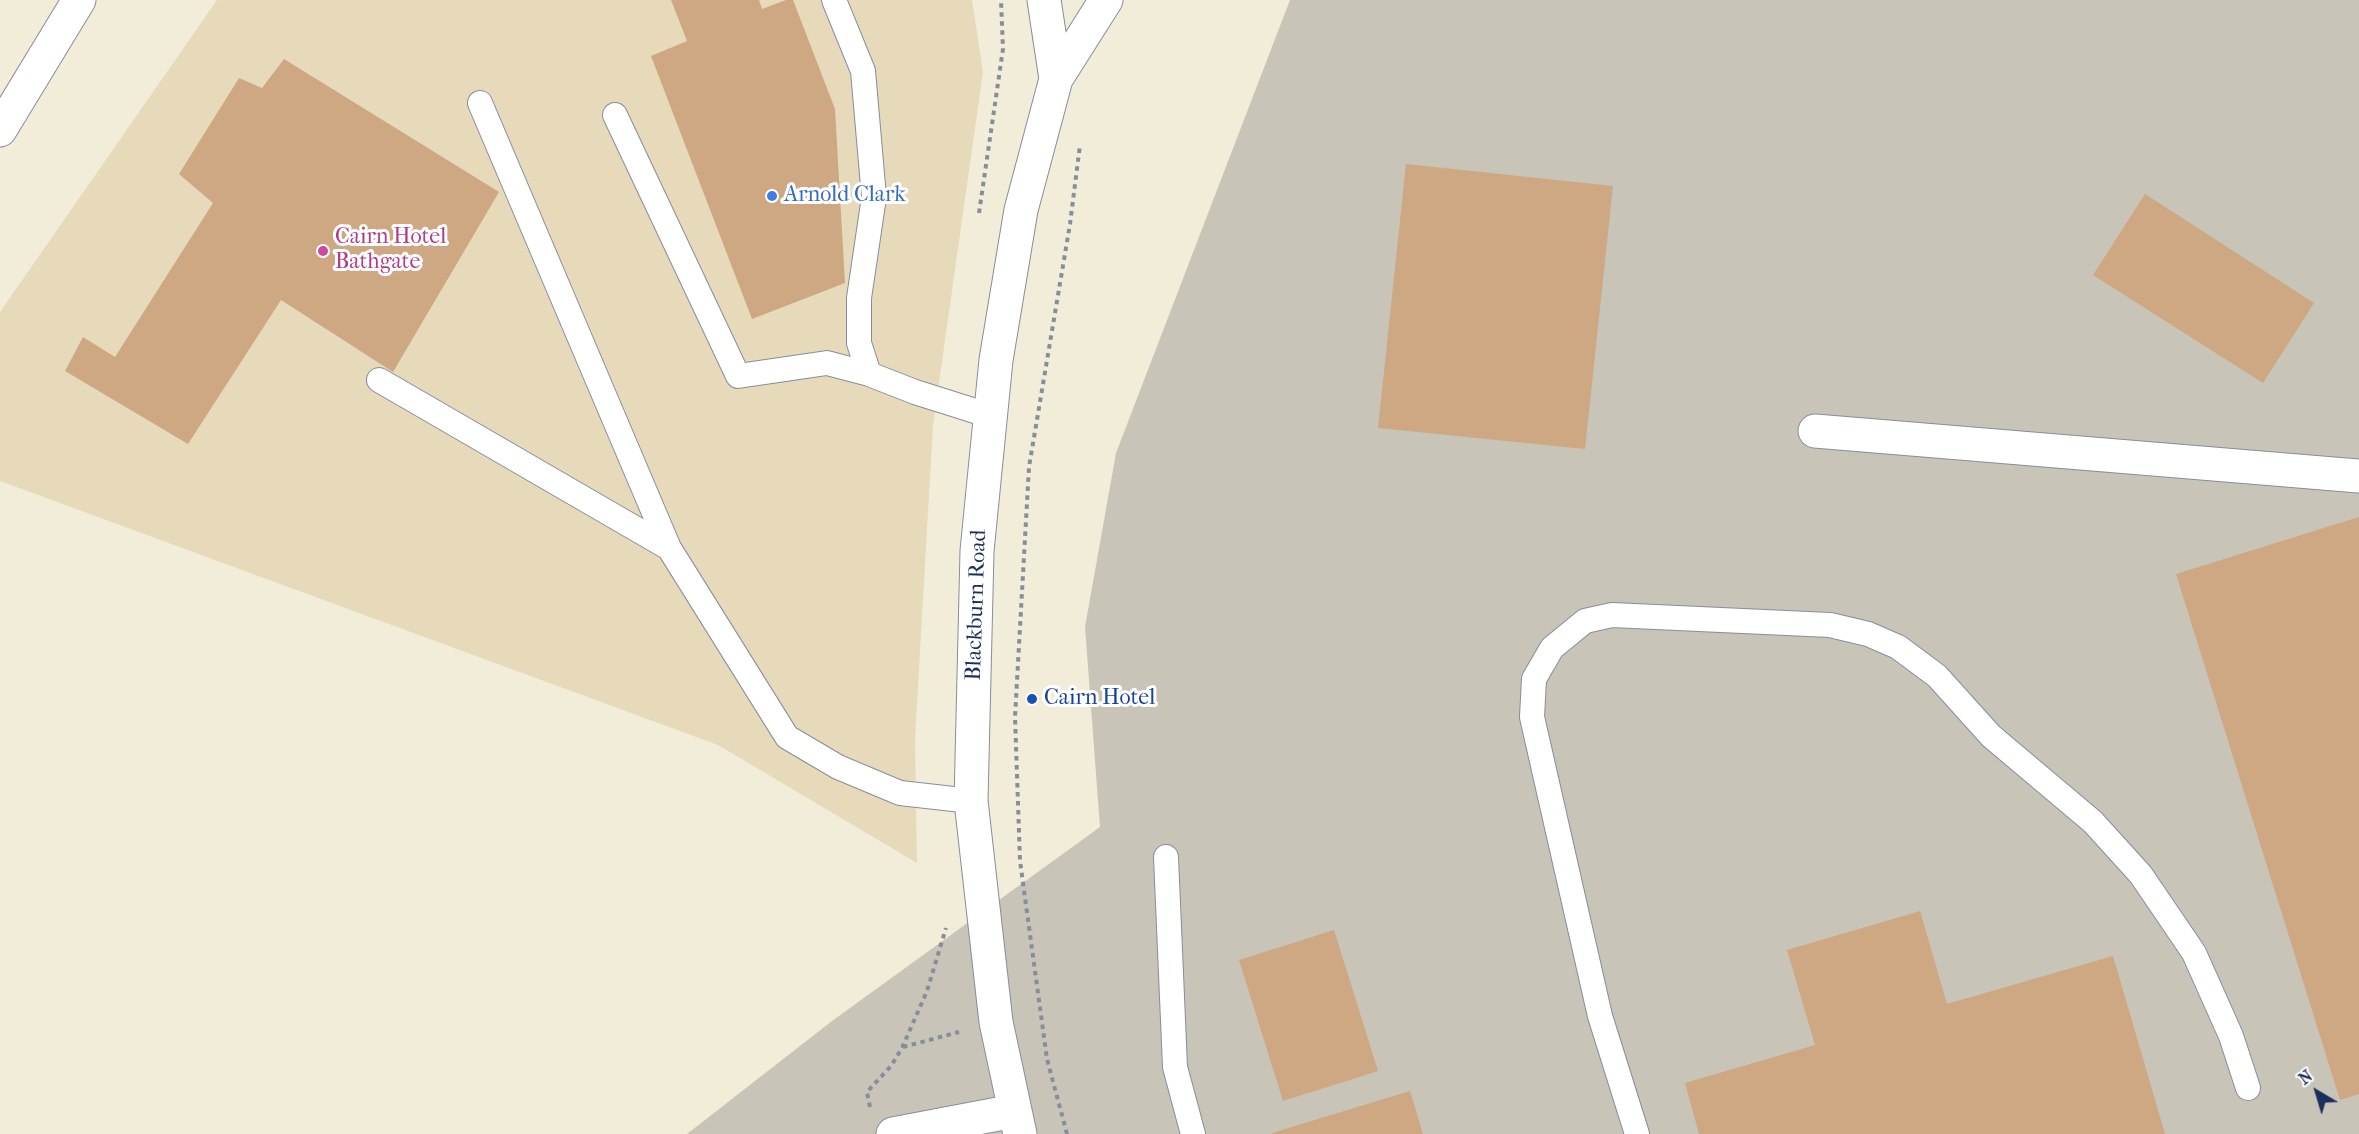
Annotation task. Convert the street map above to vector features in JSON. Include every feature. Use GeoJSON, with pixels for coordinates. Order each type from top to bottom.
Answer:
{"type":"FeatureCollection","features":[{"type":"Feature","properties":{"kind":"main road"},"geometry":{"type":"LineString","coordinates":[[0,130],[79,0]]}},
{"type":"Feature","properties":{"kind":"main road","name":"Blackburn Road"},"geometry":{"type":"LineString","coordinates":[[1044,0],[1056,79]]}},
{"type":"Feature","properties":{"kind":"main road","name":"Blackburn Road"},"geometry":{"type":"LineString","coordinates":[[1017,1123],[996,1022],[971,801],[977,551],[996,360],[1021,210],[1056,79],[1106,0]]}},
{"type":"Feature","properties":{"kind":"main road"},"geometry":{"type":"LineString","coordinates":[[1815,431],[2359,476]]}},
{"type":"Feature","properties":{"kind":"main road"},"geometry":{"type":"LineString","coordinates":[[882,1124],[1017,1123]]}},
{"type":"Feature","properties":{"kind":"lane"},"geometry":{"type":"LineString","coordinates":[[834,0],[863,71],[874,197],[859,298],[859,343],[869,374]]}},
{"type":"Feature","properties":{"kind":"lane"},"geometry":{"type":"LineString","coordinates":[[480,103],[669,548],[787,737],[838,767],[900,793],[971,801]]}},
{"type":"Feature","properties":{"kind":"lane"},"geometry":{"type":"LineString","coordinates":[[615,115],[738,376],[827,363],[869,374],[915,392],[991,416]]}},
{"type":"Feature","properties":{"kind":"lane"},"geometry":{"type":"LineString","coordinates":[[379,380],[669,548]]}},
{"type":"Feature","properties":{"kind":"lane"},"geometry":{"type":"LineString","coordinates":[[1637,1134],[1600,1016],[1532,717],[1534,679],[1552,648],[1585,621],[1612,615],[1830,626],[1868,634],[1898,647],[1937,676],[1991,736],[2093,822],[2141,875],[2194,952],[2231,1036],[2248,1088]]}},
{"type":"Feature","properties":{"kind":"lane"},"geometry":{"type":"LineString","coordinates":[[1166,856],[1175,1067],[1193,1134]]}},
{"type":"Feature","properties":{"kind":"path"},"geometry":{"type":"LineString","coordinates":[[1067,1134],[1047,1059],[1020,861],[1015,717],[1029,467],[1070,224],[1081,134]]}},
{"type":"Feature","properties":{"kind":"path"},"geometry":{"type":"LineString","coordinates":[[882,1124],[867,1092],[891,1066],[902,1048]]}},
{"type":"Feature","properties":{"kind":"shaded area"},"geometry":{"type":"Polygon","coordinates":[[[217,0],[972,0],[983,72],[933,425],[915,739],[917,863],[718,745],[0,481],[0,312],[217,0]]]}},
{"type":"Feature","properties":{"kind":"shaded area"},"geometry":{"type":"Polygon","coordinates":[[[1290,0],[2359,0],[2359,1134],[687,1134],[832,1021],[1100,827],[1085,627],[1116,453],[1290,0]]]}},
{"type":"Feature","properties":{"kind":"building","name":"Arnold Clark"},"geometry":{"type":"Polygon","coordinates":[[[671,0],[759,0],[762,9],[786,0],[793,0],[835,109],[845,283],[752,319],[651,56],[687,41],[671,0]]]}},
{"type":"Feature","properties":{"kind":"building","name":"Cairn Hotel Bathgate"},"geometry":{"type":"Polygon","coordinates":[[[284,59],[499,192],[393,372],[281,300],[188,444],[65,371],[83,337],[115,357],[213,203],[179,174],[239,78],[262,88],[284,59]]]}},
{"type":"Feature","properties":{"kind":"building"},"geometry":{"type":"Polygon","coordinates":[[[1406,164],[1613,186],[1585,449],[1378,428],[1406,164]]]}},
{"type":"Feature","properties":{"kind":"building"},"geometry":{"type":"Polygon","coordinates":[[[2145,194],[2314,303],[2263,383],[2093,275],[2145,194]]]}},
{"type":"Feature","properties":{"kind":"building"},"geometry":{"type":"Polygon","coordinates":[[[2359,517],[2359,1094],[2340,1100],[2176,574],[2359,517]]]}},
{"type":"Feature","properties":{"kind":"building"},"geometry":{"type":"Polygon","coordinates":[[[1920,911],[1947,1004],[2113,956],[2165,1134],[1699,1134],[1685,1083],[1815,1045],[1787,950],[1920,911]]]}},
{"type":"Feature","properties":{"kind":"building"},"geometry":{"type":"Polygon","coordinates":[[[1334,930],[1378,1071],[1283,1101],[1239,960],[1334,930]]]}},
{"type":"Feature","properties":{"kind":"building"},"geometry":{"type":"Polygon","coordinates":[[[1410,1091],[1423,1134],[1272,1134],[1272,1133],[1410,1091]]]}},
{"type":"Feature","properties":{"kind":"place","name":"Arnold Clark"},"geometry":{"type":"Point","coordinates":[772,196]}},
{"type":"Feature","properties":{"kind":"place","name":"Cairn Hotel Bathgate"},"geometry":{"type":"Point","coordinates":[323,251]}},
{"type":"Feature","properties":{"kind":"place","name":"Cairn Hotel"},"geometry":{"type":"Point","coordinates":[1032,699]}}]}
